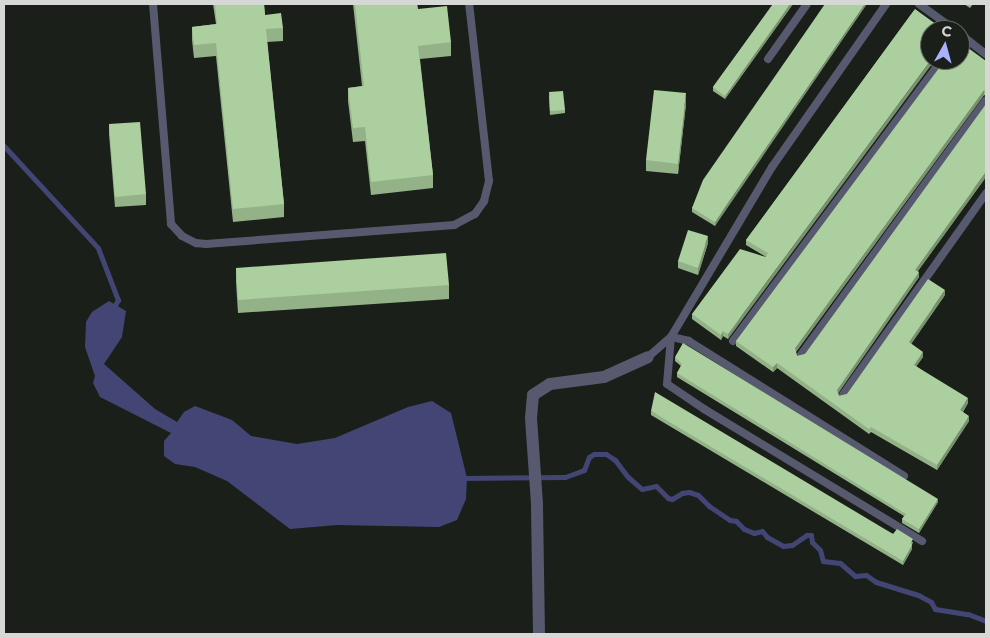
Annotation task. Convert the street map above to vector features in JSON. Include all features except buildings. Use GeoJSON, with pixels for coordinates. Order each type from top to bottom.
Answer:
{"type":"FeatureCollection","features":[{"type":"Feature","properties":{"kind":"street"},"geometry":{"type":"LineString","coordinates":[[539,634],[537,504],[531,418],[533,395],[550,384],[604,377],[648,357]]}},
{"type":"Feature","properties":{"kind":"lane"},"geometry":{"type":"LineString","coordinates":[[153,4],[171,224],[182,236],[206,244],[454,225],[475,214],[484,201],[489,181],[468,4]]}},
{"type":"Feature","properties":{"kind":"lane"},"geometry":{"type":"LineString","coordinates":[[768,59],[807,4]]}},
{"type":"Feature","properties":{"kind":"lane"},"geometry":{"type":"LineString","coordinates":[[648,357],[671,337],[772,167],[886,4]]}},
{"type":"Feature","properties":{"kind":"lane"},"geometry":{"type":"LineString","coordinates":[[920,4],[941,20]]}},
{"type":"Feature","properties":{"kind":"lane"},"geometry":{"type":"LineString","coordinates":[[970,42],[986,54]]}},
{"type":"Feature","properties":{"kind":"lane"},"geometry":{"type":"LineString","coordinates":[[733,342],[935,70]]}},
{"type":"Feature","properties":{"kind":"lane"},"geometry":{"type":"LineString","coordinates":[[800,356],[986,100]]}},
{"type":"Feature","properties":{"kind":"lane"},"geometry":{"type":"LineString","coordinates":[[842,396],[986,193]]}},
{"type":"Feature","properties":{"kind":"lane"},"geometry":{"type":"LineString","coordinates":[[671,337],[689,341],[904,476]]}},
{"type":"Feature","properties":{"kind":"lane"},"geometry":{"type":"LineString","coordinates":[[671,337],[667,384],[922,541]]}},
{"type":"Feature","properties":{"kind":"water"},"geometry":{"type":"Polygon","coordinates":[[[109,301],[126,311],[122,337],[104,364],[155,409],[177,422],[184,412],[195,406],[232,420],[251,436],[297,444],[335,438],[408,407],[432,401],[451,413],[467,478],[466,499],[457,520],[439,527],[337,525],[290,529],[227,481],[195,467],[175,464],[164,456],[164,441],[171,433],[100,397],[93,383],[95,376],[85,347],[86,322],[92,312],[109,301]]]}},
{"type":"Feature","properties":{"kind":"waterway"},"geometry":{"type":"LineString","coordinates":[[4,146],[98,248],[118,300],[112,310]]}},
{"type":"Feature","properties":{"kind":"waterway"},"geometry":{"type":"LineString","coordinates":[[460,478],[565,477],[584,470],[589,457],[594,454],[606,454],[615,460],[628,477],[642,489],[656,486],[668,498],[672,499],[682,493],[689,492],[698,495],[709,506],[730,520],[736,521],[744,529],[754,533],[762,531],[767,537],[783,546],[792,545],[807,535],[811,535],[812,542],[820,550],[823,561],[840,563],[855,576],[866,575],[876,582],[918,595],[931,602],[935,609],[968,614],[986,621]]}}]}
